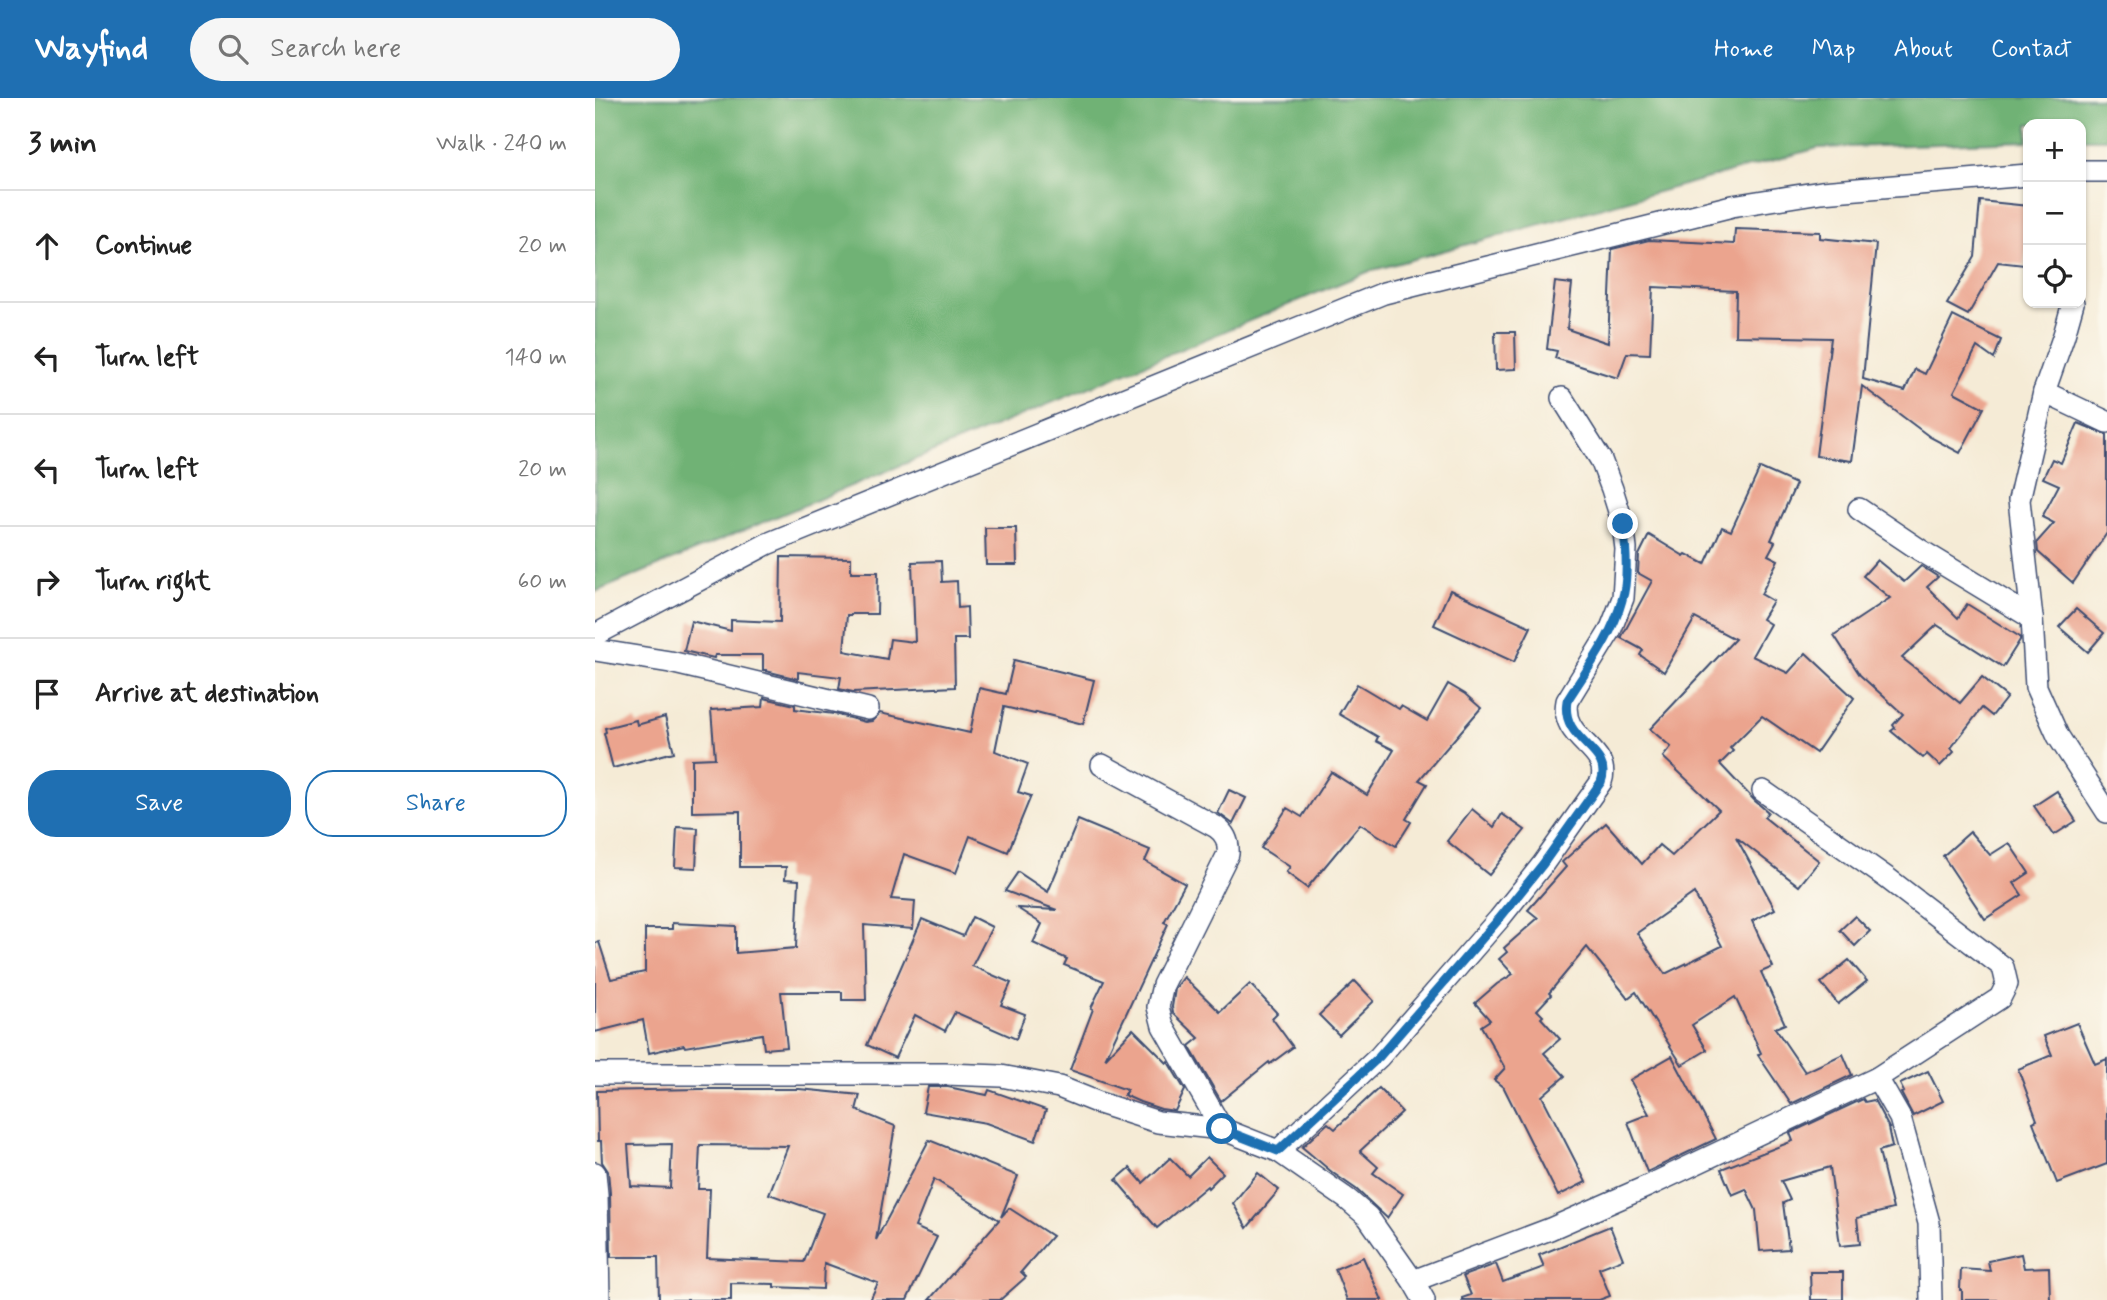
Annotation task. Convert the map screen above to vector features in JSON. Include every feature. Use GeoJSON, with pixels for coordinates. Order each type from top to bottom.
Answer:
{"type":"FeatureCollection","features":[{"type":"Feature","properties":{"kind":"street"},"geometry":{"type":"LineString","coordinates":[[2086,172],[2107,171]]}},
{"type":"Feature","properties":{"kind":"street"},"geometry":{"type":"LineString","coordinates":[[595,635],[767,544],[1384,293],[1732,206],[1821,192],[2023,175]]}},
{"type":"Feature","properties":{"kind":"street"},"geometry":{"type":"LineString","coordinates":[[2072,308],[2044,392],[2019,500],[2032,618],[2036,687],[2058,736],[2107,811]]}},
{"type":"Feature","properties":{"kind":"street"},"geometry":{"type":"LineString","coordinates":[[2044,392],[2107,422]]}},
{"type":"Feature","properties":{"kind":"street"},"geometry":{"type":"LineString","coordinates":[[1278,1151],[1379,1057],[1499,919],[1543,864],[1604,776],[1601,762],[1572,729],[1565,710],[1567,701],[1610,631],[1623,598],[1626,550],[1623,524],[1601,460],[1562,398]]}},
{"type":"Feature","properties":{"kind":"street"},"geometry":{"type":"LineString","coordinates":[[1859,509],[1920,550],[2032,618]]}},
{"type":"Feature","properties":{"kind":"street"},"geometry":{"type":"LineString","coordinates":[[595,650],[670,662],[868,709]]}},
{"type":"Feature","properties":{"kind":"street"},"geometry":{"type":"LineString","coordinates":[[1102,765],[1216,827],[1227,839],[1228,854],[1163,985],[1159,1007],[1163,1026],[1222,1129]]}},
{"type":"Feature","properties":{"kind":"street"},"geometry":{"type":"LineString","coordinates":[[1413,1281],[1550,1229],[1877,1078],[2000,998],[2007,984],[2003,967],[1887,878],[1763,791]]}},
{"type":"Feature","properties":{"kind":"street"},"geometry":{"type":"LineString","coordinates":[[595,1074],[1001,1076],[1059,1087],[1158,1122],[1222,1129],[1278,1151],[1347,1199],[1368,1217],[1424,1300]]}},
{"type":"Feature","properties":{"kind":"street"},"geometry":{"type":"LineString","coordinates":[[1877,1078],[1900,1118],[1929,1223],[1931,1300]]}},
{"type":"Feature","properties":{"kind":"street"},"geometry":{"type":"LineString","coordinates":[[595,1173],[599,1300]]}},
{"type":"Feature","properties":{"kind":"green space"},"geometry":{"type":"Polygon","coordinates":[[[595,98],[2107,98],[2107,139],[2086,139],[2086,119],[2023,119],[2023,141],[1818,148],[1370,271],[595,592],[595,98]]]}},
{"type":"Feature","properties":{"kind":"building"},"geometry":{"type":"Polygon","coordinates":[[[1980,201],[2023,205],[2023,265],[1998,262],[1968,315],[1947,304],[1975,257],[1980,201]]]}},
{"type":"Feature","properties":{"kind":"building"},"geometry":{"type":"Polygon","coordinates":[[[1735,229],[1820,232],[1820,238],[1876,244],[1863,379],[1905,391],[1915,369],[1925,374],[1953,316],[2001,340],[1994,359],[1977,347],[1954,392],[1984,408],[1960,453],[1930,437],[1862,386],[1852,461],[1816,456],[1831,338],[1735,336],[1736,291],[1653,287],[1650,354],[1627,353],[1618,378],[1555,358],[1557,351],[1547,349],[1555,282],[1572,284],[1567,329],[1608,343],[1612,249],[1649,240],[1734,244],[1735,229]]]}},
{"type":"Feature","properties":{"kind":"building"},"geometry":{"type":"Polygon","coordinates":[[[1495,332],[1515,332],[1516,369],[1496,370],[1495,332]]]}},
{"type":"Feature","properties":{"kind":"building"},"geometry":{"type":"Polygon","coordinates":[[[2078,423],[2107,435],[2107,533],[2073,583],[2038,552],[2037,542],[2054,523],[2042,517],[2059,485],[2043,478],[2052,459],[2061,463],[2078,423]]]}},
{"type":"Feature","properties":{"kind":"building"},"geometry":{"type":"Polygon","coordinates":[[[1760,468],[1796,484],[1771,540],[1775,542],[1768,555],[1778,560],[1761,594],[1773,601],[1762,619],[1770,624],[1752,656],[1788,673],[1806,653],[1854,698],[1816,753],[1762,716],[1730,748],[1733,751],[1720,764],[1768,812],[1764,817],[1819,861],[1799,886],[1736,837],[1775,909],[1752,921],[1773,967],[1761,972],[1785,1024],[1775,1028],[1805,1072],[1843,1054],[1852,1075],[1791,1104],[1758,1055],[1761,1053],[1735,997],[1692,1025],[1707,1050],[1682,1065],[1636,992],[1628,998],[1587,947],[1537,1010],[1560,1039],[1544,1053],[1565,1076],[1542,1096],[1586,1182],[1558,1196],[1504,1088],[1494,1080],[1505,1068],[1481,1026],[1490,1020],[1475,1003],[1513,974],[1499,959],[1507,952],[1504,948],[1538,918],[1528,910],[1566,867],[1562,862],[1606,823],[1642,864],[1659,845],[1672,856],[1719,810],[1663,757],[1671,747],[1650,729],[1735,639],[1695,618],[1664,672],[1640,655],[1643,650],[1621,638],[1652,581],[1638,573],[1639,555],[1649,535],[1684,556],[1686,554],[1705,564],[1722,527],[1731,531],[1760,468]],[[1694,893],[1637,933],[1665,974],[1722,946],[1694,893]]]}},
{"type":"Feature","properties":{"kind":"building"},"geometry":{"type":"Polygon","coordinates":[[[985,528],[1016,528],[1017,565],[986,565],[985,528]]]}},
{"type":"Feature","properties":{"kind":"building"},"geometry":{"type":"Polygon","coordinates":[[[781,557],[851,558],[851,572],[878,572],[877,614],[847,615],[844,651],[887,659],[890,639],[915,642],[912,562],[941,561],[942,582],[957,581],[958,608],[967,607],[968,639],[954,639],[955,687],[853,692],[839,689],[841,677],[798,672],[798,679],[763,670],[763,655],[715,655],[714,658],[684,651],[691,621],[731,631],[731,620],[780,622],[781,557]]]}},
{"type":"Feature","properties":{"kind":"building"},"geometry":{"type":"Polygon","coordinates":[[[1877,560],[1904,582],[1921,566],[1938,577],[1927,587],[1958,618],[1967,604],[2020,637],[2003,667],[1937,625],[1902,658],[1960,703],[1982,677],[2007,697],[1992,716],[1982,708],[1951,748],[1954,752],[1940,766],[1927,754],[1923,758],[1891,731],[1903,714],[1860,675],[1834,635],[1890,598],[1863,576],[1877,560]]]}},
{"type":"Feature","properties":{"kind":"building"},"geometry":{"type":"Polygon","coordinates":[[[1450,590],[1531,627],[1514,662],[1434,625],[1450,590]]]}},
{"type":"Feature","properties":{"kind":"building"},"geometry":{"type":"Polygon","coordinates":[[[2076,609],[2104,633],[2088,652],[2059,627],[2076,609]]]}},
{"type":"Feature","properties":{"kind":"building"},"geometry":{"type":"Polygon","coordinates":[[[1014,660],[1094,680],[1083,724],[1004,707],[995,751],[1028,764],[1018,792],[1031,796],[1008,852],[970,836],[956,873],[904,854],[891,899],[915,901],[913,929],[864,925],[866,1000],[842,1000],[842,992],[781,992],[787,1047],[764,1049],[762,1034],[649,1053],[643,1020],[595,1032],[595,943],[599,942],[611,979],[645,972],[645,929],[672,929],[672,923],[736,926],[736,953],[796,948],[799,880],[785,879],[786,867],[740,867],[740,811],[692,812],[692,759],[715,758],[711,710],[763,707],[764,698],[795,705],[795,709],[834,714],[865,722],[872,721],[880,713],[970,733],[979,688],[1006,694],[1014,660]]]}},
{"type":"Feature","properties":{"kind":"building"},"geometry":{"type":"Polygon","coordinates":[[[1357,684],[1399,709],[1401,706],[1427,721],[1448,684],[1481,708],[1419,780],[1427,784],[1406,819],[1411,822],[1396,846],[1360,824],[1307,888],[1286,872],[1290,867],[1261,848],[1287,808],[1302,817],[1331,772],[1367,795],[1394,750],[1376,741],[1378,737],[1339,714],[1357,684]]]}},
{"type":"Feature","properties":{"kind":"building"},"geometry":{"type":"Polygon","coordinates":[[[665,717],[674,752],[613,768],[605,728],[636,720],[637,725],[665,717]]]}},
{"type":"Feature","properties":{"kind":"building"},"geometry":{"type":"Polygon","coordinates":[[[1229,790],[1246,798],[1233,824],[1218,813],[1229,790]]]}},
{"type":"Feature","properties":{"kind":"building"},"geometry":{"type":"Polygon","coordinates":[[[2057,791],[2076,821],[2054,835],[2034,806],[2057,791]]]}},
{"type":"Feature","properties":{"kind":"building"},"geometry":{"type":"Polygon","coordinates":[[[1472,809],[1494,827],[1502,814],[1525,830],[1489,875],[1447,841],[1472,809]]]}},
{"type":"Feature","properties":{"kind":"building"},"geometry":{"type":"Polygon","coordinates":[[[1078,820],[1150,850],[1145,861],[1185,884],[1164,922],[1168,924],[1105,1059],[1133,1029],[1168,1062],[1185,1090],[1175,1111],[1140,1102],[1124,1095],[1127,1090],[1070,1070],[1093,1009],[1091,1008],[1104,981],[1064,965],[1067,959],[1033,943],[1042,924],[1017,908],[1057,910],[1005,891],[1018,872],[1048,892],[1078,820]]]}},
{"type":"Feature","properties":{"kind":"building"},"geometry":{"type":"Polygon","coordinates":[[[677,827],[698,828],[696,868],[675,867],[677,827]]]}},
{"type":"Feature","properties":{"kind":"building"},"geometry":{"type":"Polygon","coordinates":[[[1970,832],[1990,855],[2009,843],[2029,873],[2014,883],[2022,895],[1985,919],[1943,856],[1970,832]]]}},
{"type":"Feature","properties":{"kind":"building"},"geometry":{"type":"Polygon","coordinates":[[[1855,916],[1870,931],[1855,946],[1840,930],[1855,916]]]}},
{"type":"Feature","properties":{"kind":"building"},"geometry":{"type":"Polygon","coordinates":[[[972,917],[992,927],[972,966],[1011,983],[1001,1005],[1025,1014],[1016,1039],[955,1012],[945,1031],[915,1015],[895,1058],[867,1045],[922,919],[963,936],[972,917]]]}},
{"type":"Feature","properties":{"kind":"building"},"geometry":{"type":"Polygon","coordinates":[[[1849,960],[1867,981],[1838,1004],[1821,983],[1849,960]]]}},
{"type":"Feature","properties":{"kind":"building"},"geometry":{"type":"Polygon","coordinates":[[[1184,977],[1220,1012],[1250,984],[1277,1013],[1272,1018],[1293,1047],[1270,1064],[1269,1062],[1221,1101],[1189,1046],[1199,1038],[1173,1013],[1175,989],[1184,977]]]}},
{"type":"Feature","properties":{"kind":"building"},"geometry":{"type":"Polygon","coordinates":[[[1355,981],[1374,1001],[1339,1035],[1319,1015],[1355,981]]]}},
{"type":"Feature","properties":{"kind":"building"},"geometry":{"type":"Polygon","coordinates":[[[2077,1023],[2095,1064],[2107,1059],[2107,1164],[2057,1183],[2033,1122],[2037,1120],[2018,1069],[2052,1055],[2044,1036],[2077,1023]]]}},
{"type":"Feature","properties":{"kind":"building"},"geometry":{"type":"Polygon","coordinates":[[[1672,1056],[1716,1139],[1647,1172],[1628,1122],[1649,1114],[1630,1080],[1672,1056]]]}},
{"type":"Feature","properties":{"kind":"building"},"geometry":{"type":"Polygon","coordinates":[[[1928,1071],[1943,1101],[1913,1116],[1901,1093],[1904,1092],[1900,1084],[1928,1071]]]}},
{"type":"Feature","properties":{"kind":"building"},"geometry":{"type":"Polygon","coordinates":[[[928,1087],[948,1087],[987,1095],[989,1090],[1046,1110],[1035,1141],[986,1123],[923,1112],[928,1087]]]}},
{"type":"Feature","properties":{"kind":"building"},"geometry":{"type":"Polygon","coordinates":[[[1379,1088],[1402,1112],[1360,1151],[1378,1167],[1373,1173],[1403,1194],[1387,1218],[1356,1189],[1302,1147],[1328,1123],[1335,1129],[1379,1088]]]}},
{"type":"Feature","properties":{"kind":"building"},"geometry":{"type":"Polygon","coordinates":[[[799,1089],[860,1095],[856,1110],[895,1126],[876,1240],[929,1140],[1018,1176],[1001,1217],[1009,1208],[1052,1236],[1021,1272],[1026,1277],[1000,1300],[929,1300],[999,1220],[934,1179],[915,1227],[937,1237],[907,1300],[870,1300],[878,1283],[824,1263],[823,1289],[731,1283],[731,1300],[659,1300],[658,1257],[611,1257],[610,1193],[608,1171],[602,1162],[601,1141],[598,1141],[597,1091],[799,1089]],[[672,1144],[628,1145],[631,1186],[670,1188],[672,1144]],[[700,1145],[698,1189],[710,1189],[707,1258],[804,1262],[823,1213],[769,1194],[788,1146],[700,1145]]]}},
{"type":"Feature","properties":{"kind":"building"},"geometry":{"type":"Polygon","coordinates":[[[1863,1099],[1865,1102],[1874,1100],[1889,1128],[1892,1147],[1879,1151],[1893,1209],[1857,1218],[1860,1244],[1840,1246],[1830,1167],[1781,1181],[1790,1200],[1783,1203],[1789,1249],[1760,1251],[1756,1210],[1746,1189],[1732,1195],[1721,1169],[1793,1141],[1790,1133],[1863,1099]]]}},
{"type":"Feature","properties":{"kind":"building"},"geometry":{"type":"Polygon","coordinates":[[[1207,1157],[1223,1173],[1157,1228],[1116,1180],[1130,1168],[1143,1183],[1170,1158],[1188,1176],[1207,1157]]]}},
{"type":"Feature","properties":{"kind":"building"},"geometry":{"type":"Polygon","coordinates":[[[1258,1173],[1279,1190],[1247,1228],[1233,1203],[1258,1173]]]}},
{"type":"Feature","properties":{"kind":"building"},"geometry":{"type":"Polygon","coordinates":[[[1610,1226],[1623,1259],[1599,1268],[1610,1296],[1599,1300],[1462,1300],[1471,1295],[1463,1276],[1496,1264],[1503,1282],[1544,1267],[1539,1255],[1610,1226]]]}},
{"type":"Feature","properties":{"kind":"building"},"geometry":{"type":"Polygon","coordinates":[[[2021,1254],[2024,1268],[2049,1267],[2050,1300],[1962,1300],[1961,1269],[1990,1271],[1988,1261],[2021,1254]]]}},
{"type":"Feature","properties":{"kind":"building"},"geometry":{"type":"Polygon","coordinates":[[[1363,1257],[1382,1300],[1347,1300],[1335,1269],[1363,1257]]]}},
{"type":"Feature","properties":{"kind":"building"},"geometry":{"type":"Polygon","coordinates":[[[1810,1272],[1843,1272],[1843,1300],[1811,1300],[1810,1272]]]}},
{"type":"Feature","properties":{"kind":"route"},"geometry":{"type":"LineString","coordinates":[[1222,1129],[1278,1151],[1379,1057],[1499,919],[1543,864],[1601,782],[1604,768],[1572,729],[1565,710],[1567,701],[1610,631],[1623,598],[1626,550],[1623,524]]}}]}
